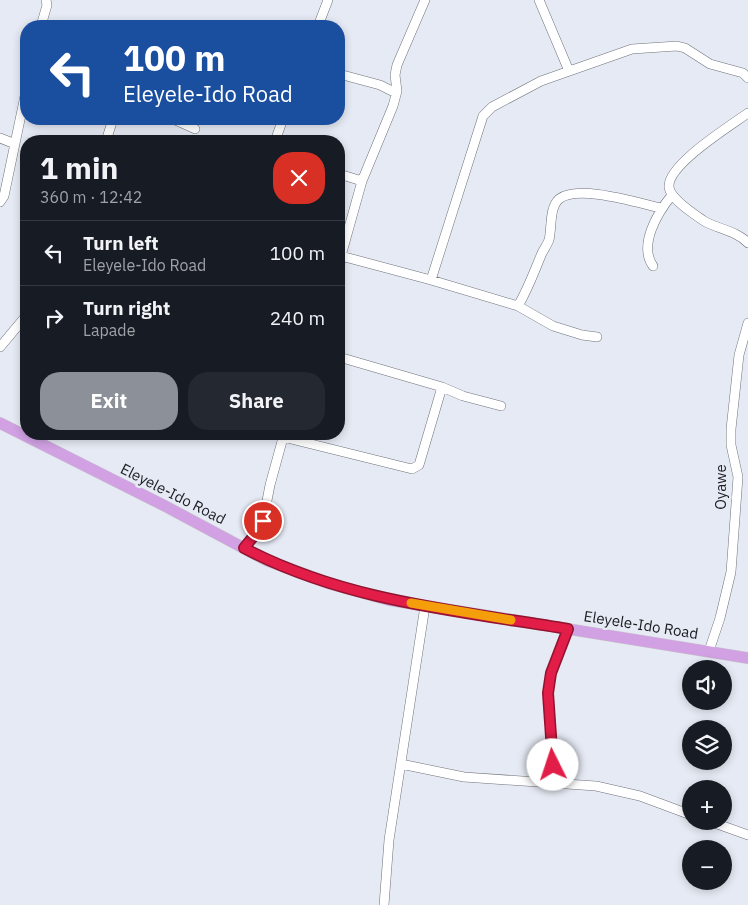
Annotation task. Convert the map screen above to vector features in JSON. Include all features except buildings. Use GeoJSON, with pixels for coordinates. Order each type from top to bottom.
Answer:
{"type":"FeatureCollection","features":[{"type":"Feature","properties":{"kind":"main road","name":"Eleyele-Ido Road"},"geometry":{"type":"LineString","coordinates":[[0,423],[20,433]]}},
{"type":"Feature","properties":{"kind":"main road","name":"Eleyele-Ido Road"},"geometry":{"type":"LineString","coordinates":[[34,440],[165,506],[266,560],[331,584],[389,600],[748,658]]}},
{"type":"Feature","properties":{"kind":"street"},"geometry":{"type":"LineString","coordinates":[[43,20],[47,5],[46,0]]}},
{"type":"Feature","properties":{"kind":"street"},"geometry":{"type":"LineString","coordinates":[[320,20],[328,0]]}},
{"type":"Feature","properties":{"kind":"street"},"geometry":{"type":"LineString","coordinates":[[345,241],[362,181],[393,106],[396,93],[394,75],[397,65],[425,0]]}},
{"type":"Feature","properties":{"kind":"street"},"geometry":{"type":"LineString","coordinates":[[539,0],[569,71]]}},
{"type":"Feature","properties":{"kind":"street"},"geometry":{"type":"LineString","coordinates":[[431,280],[483,116],[492,107],[541,81],[632,49],[677,46],[685,48],[710,64],[746,73]]}},
{"type":"Feature","properties":{"kind":"street"},"geometry":{"type":"LineString","coordinates":[[345,76],[380,85],[396,93]]}},
{"type":"Feature","properties":{"kind":"street"},"geometry":{"type":"LineString","coordinates":[[748,113],[706,143],[678,167],[672,174],[669,188],[672,195],[683,206],[705,222],[741,237],[748,243]]}},
{"type":"Feature","properties":{"kind":"street"},"geometry":{"type":"LineString","coordinates":[[0,202],[4,196],[20,120]]}},
{"type":"Feature","properties":{"kind":"street"},"geometry":{"type":"LineString","coordinates":[[185,125],[194,129]]}},
{"type":"Feature","properties":{"kind":"street"},"geometry":{"type":"LineString","coordinates":[[0,138],[15,144]]}},
{"type":"Feature","properties":{"kind":"street"},"geometry":{"type":"LineString","coordinates":[[345,176],[362,181]]}},
{"type":"Feature","properties":{"kind":"street"},"geometry":{"type":"LineString","coordinates":[[518,306],[529,287],[548,241],[554,205],[560,198],[587,192],[661,208]]}},
{"type":"Feature","properties":{"kind":"street"},"geometry":{"type":"LineString","coordinates":[[653,266],[647,258],[647,251],[653,223],[661,208],[672,195]]}},
{"type":"Feature","properties":{"kind":"street"},"geometry":{"type":"LineString","coordinates":[[345,260],[431,280],[518,306],[553,326],[582,335],[597,337]]}},
{"type":"Feature","properties":{"kind":"street"},"geometry":{"type":"LineString","coordinates":[[0,347],[20,323]]}},
{"type":"Feature","properties":{"kind":"street","name":"Oyawe"},"geometry":{"type":"LineString","coordinates":[[710,651],[731,572],[738,477],[731,445],[731,429],[739,355],[748,323]]}},
{"type":"Feature","properties":{"kind":"street"},"geometry":{"type":"LineString","coordinates":[[345,359],[501,406]]}},
{"type":"Feature","properties":{"kind":"street"},"geometry":{"type":"LineString","coordinates":[[303,440],[412,469],[416,468],[419,465],[442,387]]}},
{"type":"Feature","properties":{"kind":"street"},"geometry":{"type":"LineString","coordinates":[[244,548],[263,521],[270,485],[283,440]]}},
{"type":"Feature","properties":{"kind":"street"},"geometry":{"type":"LineString","coordinates":[[384,905],[390,840],[425,606]]}},
{"type":"Feature","properties":{"kind":"street"},"geometry":{"type":"LineString","coordinates":[[554,783],[548,693],[551,673],[568,629]]}},
{"type":"Feature","properties":{"kind":"street"},"geometry":{"type":"LineString","coordinates":[[401,764],[464,777],[596,786],[640,796],[682,812]]}},
{"type":"Feature","properties":{"kind":"street"},"geometry":{"type":"LineString","coordinates":[[732,829],[748,835]]}},
{"type":"Feature","properties":{"kind":"slow traffic"},"geometry":{"type":"LineString","coordinates":[[411,603],[511,620]]}},
{"type":"Feature","properties":{"kind":"route"},"geometry":{"type":"LineString","coordinates":[[263,521],[244,548],[266,560],[331,584],[389,600],[568,629],[551,673],[548,693],[553,765]]}}]}
